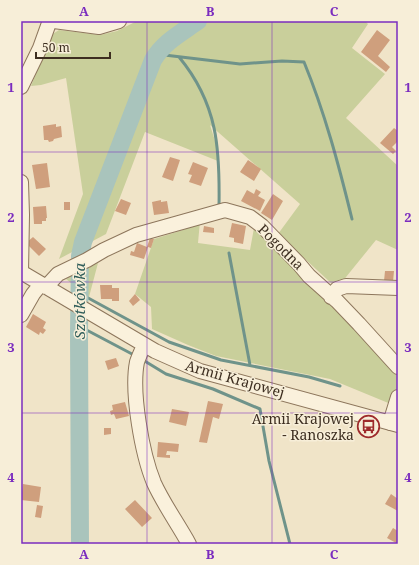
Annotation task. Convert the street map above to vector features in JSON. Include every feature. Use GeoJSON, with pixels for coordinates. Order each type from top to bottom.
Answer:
{"type":"FeatureCollection","features":[{"type":"Feature","properties":{"kind":"street"},"geometry":{"type":"LineString","coordinates":[[21,87],[40,48],[49,23],[54,21],[99,27],[119,21]]}},
{"type":"Feature","properties":{"kind":"street"},"geometry":{"type":"LineString","coordinates":[[21,182],[21,272]]}},
{"type":"Feature","properties":{"kind":"street","name":"Pogodna"},"geometry":{"type":"LineString","coordinates":[[41,284],[67,269],[136,235],[225,210],[250,217],[262,226],[300,264],[309,276],[359,324],[398,367]]}},
{"type":"Feature","properties":{"kind":"street","name":"Armii Krajowej"},"geometry":{"type":"LineString","coordinates":[[21,272],[144,345],[184,365],[200,371],[394,424]]}},
{"type":"Feature","properties":{"kind":"street"},"geometry":{"type":"LineString","coordinates":[[21,294],[41,284]]}},
{"type":"Feature","properties":{"kind":"street"},"geometry":{"type":"LineString","coordinates":[[21,315],[41,284]]}},
{"type":"Feature","properties":{"kind":"street"},"geometry":{"type":"LineString","coordinates":[[332,297],[337,289],[346,286],[398,288]]}},
{"type":"Feature","properties":{"kind":"street"},"geometry":{"type":"LineString","coordinates":[[144,345],[137,362],[136,383],[143,446],[154,484],[188,544]]}},
{"type":"Feature","properties":{"kind":"street"},"geometry":{"type":"LineString","coordinates":[[394,424],[398,397]]}},
{"type":"Feature","properties":{"kind":"green space"},"geometry":{"type":"Polygon","coordinates":[[[137,21],[365,21],[368,24],[352,48],[385,74],[346,118],[398,166],[398,250],[376,240],[342,282],[331,283],[278,234],[300,204],[210,125],[217,147],[218,161],[145,132],[106,234],[59,259],[83,194],[66,78],[41,85],[31,86],[51,35],[59,30],[100,35],[117,31],[137,21]]]}},
{"type":"Feature","properties":{"kind":"green space"},"geometry":{"type":"Polygon","coordinates":[[[200,221],[198,243],[250,250],[254,228],[398,375],[398,407],[330,379],[216,356],[152,329],[151,307],[135,294],[154,239],[183,230],[200,221]]]}},
{"type":"Feature","properties":{"kind":"green space"},"geometry":{"type":"Polygon","coordinates":[[[98,263],[89,297],[66,279],[98,263]]]}},
{"type":"Feature","properties":{"kind":"building"},"geometry":{"type":"Polygon","coordinates":[[[377,30],[390,40],[378,56],[390,67],[386,72],[361,52],[377,30]]]}},
{"type":"Feature","properties":{"kind":"building"},"geometry":{"type":"Polygon","coordinates":[[[56,124],[56,127],[61,126],[62,137],[49,142],[48,140],[44,140],[43,126],[56,124]]]}},
{"type":"Feature","properties":{"kind":"building"},"geometry":{"type":"Polygon","coordinates":[[[394,128],[398,131],[398,141],[392,147],[396,151],[393,154],[380,143],[394,128]]]}},
{"type":"Feature","properties":{"kind":"building"},"geometry":{"type":"Polygon","coordinates":[[[170,157],[180,160],[173,181],[162,177],[170,157]]]}},
{"type":"Feature","properties":{"kind":"building"},"geometry":{"type":"Polygon","coordinates":[[[248,160],[261,169],[254,181],[240,172],[248,160]]]}},
{"type":"Feature","properties":{"kind":"building"},"geometry":{"type":"Polygon","coordinates":[[[193,162],[208,168],[201,186],[189,182],[192,175],[188,174],[193,162]]]}},
{"type":"Feature","properties":{"kind":"building"},"geometry":{"type":"Polygon","coordinates":[[[47,163],[50,187],[36,189],[32,165],[47,163]]]}},
{"type":"Feature","properties":{"kind":"building"},"geometry":{"type":"Polygon","coordinates":[[[256,189],[261,192],[258,196],[265,200],[260,211],[241,201],[247,190],[254,194],[256,189]]]}},
{"type":"Feature","properties":{"kind":"building"},"geometry":{"type":"Polygon","coordinates":[[[273,194],[283,201],[272,220],[261,213],[273,194]]]}},
{"type":"Feature","properties":{"kind":"building"},"geometry":{"type":"Polygon","coordinates":[[[121,199],[131,203],[126,215],[115,211],[121,199]]]}},
{"type":"Feature","properties":{"kind":"building"},"geometry":{"type":"Polygon","coordinates":[[[161,200],[161,202],[167,201],[169,213],[154,215],[152,202],[161,200]]]}},
{"type":"Feature","properties":{"kind":"building"},"geometry":{"type":"Polygon","coordinates":[[[64,202],[70,202],[70,210],[64,210],[64,202]]]}},
{"type":"Feature","properties":{"kind":"building"},"geometry":{"type":"Polygon","coordinates":[[[46,206],[46,221],[42,221],[42,224],[34,224],[33,207],[46,206]]]}},
{"type":"Feature","properties":{"kind":"building"},"geometry":{"type":"Polygon","coordinates":[[[232,223],[246,226],[243,244],[234,242],[234,238],[229,237],[232,223]]]}},
{"type":"Feature","properties":{"kind":"building"},"geometry":{"type":"Polygon","coordinates":[[[204,226],[214,228],[214,233],[203,232],[204,226]]]}},
{"type":"Feature","properties":{"kind":"building"},"geometry":{"type":"Polygon","coordinates":[[[33,237],[46,249],[39,256],[26,243],[33,237]]]}},
{"type":"Feature","properties":{"kind":"building"},"geometry":{"type":"Polygon","coordinates":[[[150,238],[154,239],[151,248],[148,247],[144,259],[130,255],[131,251],[134,252],[137,243],[147,247],[150,238]]]}},
{"type":"Feature","properties":{"kind":"building"},"geometry":{"type":"Polygon","coordinates":[[[385,271],[394,271],[393,282],[384,281],[385,271]]]}},
{"type":"Feature","properties":{"kind":"building"},"geometry":{"type":"Polygon","coordinates":[[[100,285],[112,285],[112,288],[119,288],[119,301],[112,301],[112,299],[101,299],[100,285]]]}},
{"type":"Feature","properties":{"kind":"building"},"geometry":{"type":"Polygon","coordinates":[[[135,294],[140,300],[133,306],[129,301],[135,294]]]}},
{"type":"Feature","properties":{"kind":"building"},"geometry":{"type":"Polygon","coordinates":[[[33,314],[46,322],[43,328],[46,330],[43,334],[40,332],[39,335],[26,327],[33,314]]]}},
{"type":"Feature","properties":{"kind":"building"},"geometry":{"type":"Polygon","coordinates":[[[116,358],[119,366],[108,370],[105,361],[116,358]]]}},
{"type":"Feature","properties":{"kind":"building"},"geometry":{"type":"Polygon","coordinates":[[[208,401],[223,404],[219,419],[213,417],[207,443],[199,442],[208,401]]]}},
{"type":"Feature","properties":{"kind":"building"},"geometry":{"type":"Polygon","coordinates":[[[125,402],[129,416],[116,419],[114,414],[111,415],[110,411],[113,410],[112,405],[125,402]]]}},
{"type":"Feature","properties":{"kind":"building"},"geometry":{"type":"Polygon","coordinates":[[[172,409],[189,412],[186,426],[169,422],[172,409]]]}},
{"type":"Feature","properties":{"kind":"building"},"geometry":{"type":"Polygon","coordinates":[[[104,428],[111,428],[111,434],[104,435],[104,428]]]}},
{"type":"Feature","properties":{"kind":"building"},"geometry":{"type":"Polygon","coordinates":[[[158,442],[179,444],[178,452],[167,451],[166,455],[170,455],[170,458],[157,457],[158,442]]]}},
{"type":"Feature","properties":{"kind":"building"},"geometry":{"type":"Polygon","coordinates":[[[23,484],[41,487],[39,502],[21,500],[23,484]]]}},
{"type":"Feature","properties":{"kind":"building"},"geometry":{"type":"Polygon","coordinates":[[[391,494],[398,499],[398,511],[385,504],[391,494]]]}},
{"type":"Feature","properties":{"kind":"building"},"geometry":{"type":"Polygon","coordinates":[[[135,500],[152,518],[142,527],[125,509],[135,500]]]}},
{"type":"Feature","properties":{"kind":"building"},"geometry":{"type":"Polygon","coordinates":[[[37,505],[43,506],[41,518],[35,517],[37,505]]]}},
{"type":"Feature","properties":{"kind":"building"},"geometry":{"type":"Polygon","coordinates":[[[393,528],[398,531],[398,544],[387,538],[393,528]]]}},
{"type":"Feature","properties":{"kind":"waterway","name":"Szotkówka"},"geometry":{"type":"LineString","coordinates":[[80,544],[79,332],[80,256],[83,242],[153,60],[162,48],[198,21]]}},
{"type":"Feature","properties":{"kind":"waterway"},"geometry":{"type":"LineString","coordinates":[[156,54],[240,64],[282,61],[304,62],[319,101],[331,140],[352,219]]}},
{"type":"Feature","properties":{"kind":"waterway"},"geometry":{"type":"LineString","coordinates":[[179,57],[202,92],[214,128],[219,166],[219,207]]}},
{"type":"Feature","properties":{"kind":"waterway"},"geometry":{"type":"LineString","coordinates":[[229,253],[250,365]]}},
{"type":"Feature","properties":{"kind":"waterway"},"geometry":{"type":"LineString","coordinates":[[79,293],[169,342],[221,360],[309,377],[340,386]]}},
{"type":"Feature","properties":{"kind":"waterway"},"geometry":{"type":"LineString","coordinates":[[79,326],[132,354]]}},
{"type":"Feature","properties":{"kind":"waterway"},"geometry":{"type":"LineString","coordinates":[[143,360],[166,374],[213,389],[260,409],[269,461],[290,544]]}},
{"type":"Feature","properties":{"kind":"place","name":"Armii Krajowej - Ranoszka"},"geometry":{"type":"Point","coordinates":[369,427]}}]}
